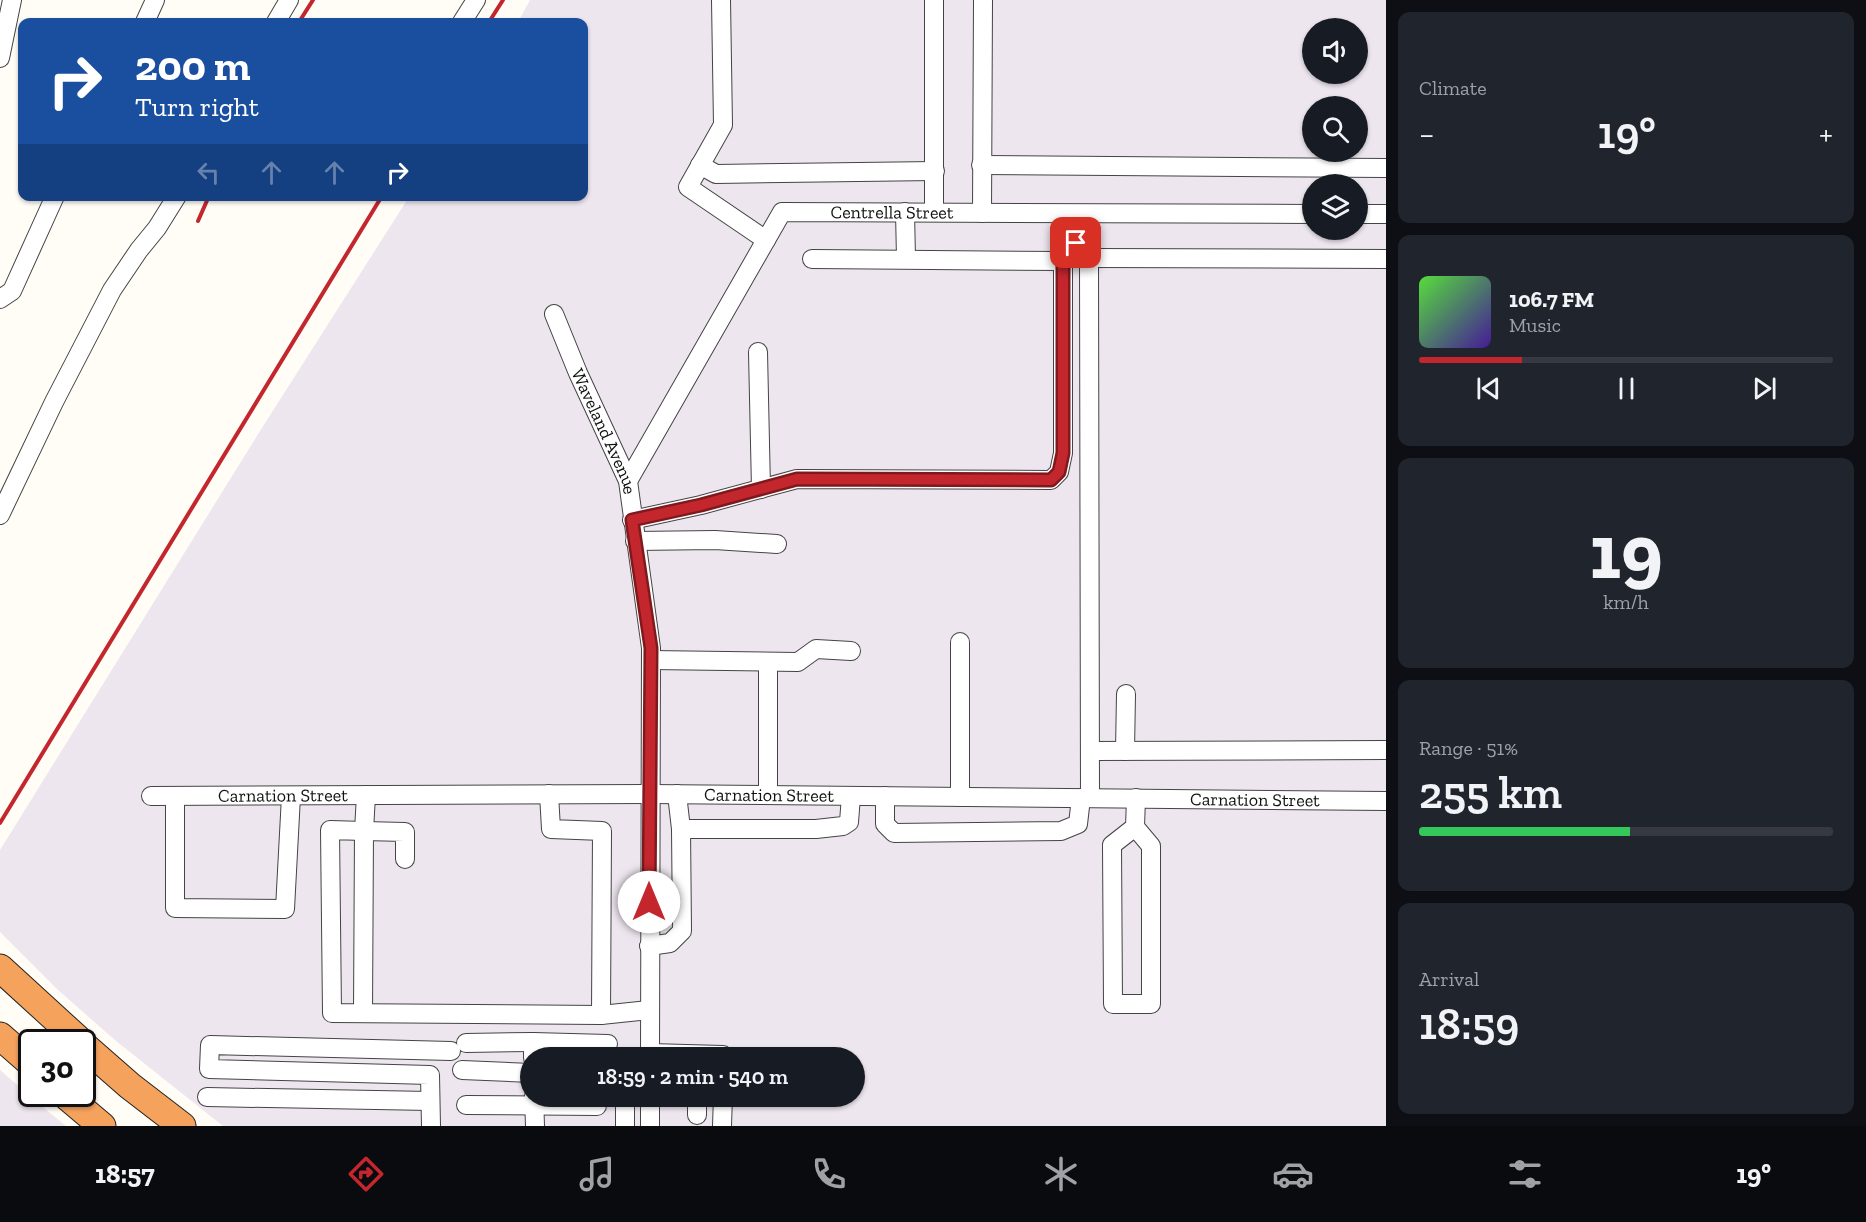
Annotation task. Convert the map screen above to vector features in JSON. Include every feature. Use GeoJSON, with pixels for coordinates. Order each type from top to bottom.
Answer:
{"type":"FeatureCollection","features":[{"type":"Feature","properties":{"kind":"highway"},"geometry":{"type":"LineString","coordinates":[[0,969],[66,1029]]}},
{"type":"Feature","properties":{"kind":"highway"},"geometry":{"type":"LineString","coordinates":[[0,1036],[18,1052]]}},
{"type":"Feature","properties":{"kind":"highway"},"geometry":{"type":"LineString","coordinates":[[96,1056],[130,1086],[182,1126]]}},
{"type":"Feature","properties":{"kind":"highway"},"geometry":{"type":"LineString","coordinates":[[79,1107],[102,1126]]}},
{"type":"Feature","properties":{"kind":"street"},"geometry":{"type":"LineString","coordinates":[[0,58],[12,0]]}},
{"type":"Feature","properties":{"kind":"street"},"geometry":{"type":"LineString","coordinates":[[134,18],[142,0]]}},
{"type":"Feature","properties":{"kind":"street"},"geometry":{"type":"LineString","coordinates":[[148,18],[155,0]]}},
{"type":"Feature","properties":{"kind":"street"},"geometry":{"type":"LineString","coordinates":[[278,18],[289,0]]}},
{"type":"Feature","properties":{"kind":"street"},"geometry":{"type":"LineString","coordinates":[[465,18],[476,0]]}},
{"type":"Feature","properties":{"kind":"street"},"geometry":{"type":"LineString","coordinates":[[721,0],[723,125],[688,187],[766,240]]}},
{"type":"Feature","properties":{"kind":"street"},"geometry":{"type":"LineString","coordinates":[[934,0],[934,212]]}},
{"type":"Feature","properties":{"kind":"street"},"geometry":{"type":"LineString","coordinates":[[982,213],[983,0]]}},
{"type":"Feature","properties":{"kind":"street"},"geometry":{"type":"LineString","coordinates":[[700,165],[717,174],[935,171]]}},
{"type":"Feature","properties":{"kind":"street"},"geometry":{"type":"LineString","coordinates":[[981,165],[1386,168]]}},
{"type":"Feature","properties":{"kind":"street"},"geometry":{"type":"LineString","coordinates":[[0,299],[12,291],[53,201]]}},
{"type":"Feature","properties":{"kind":"street"},"geometry":{"type":"LineString","coordinates":[[47,215],[64,201]]}},
{"type":"Feature","properties":{"kind":"street"},"geometry":{"type":"LineString","coordinates":[[0,515],[54,402],[112,290],[139,250],[158,228],[174,201]]}},
{"type":"Feature","properties":{"kind":"street","name":"Centrella Street"},"geometry":{"type":"LineString","coordinates":[[628,481],[782,212],[1302,214]]}},
{"type":"Feature","properties":{"kind":"street"},"geometry":{"type":"LineString","coordinates":[[905,212],[906,258]]}},
{"type":"Feature","properties":{"kind":"street"},"geometry":{"type":"LineString","coordinates":[[632,520],[701,505],[797,479],[1051,480],[1059,472],[1063,453],[1063,261],[1076,243],[1076,214]]}},
{"type":"Feature","properties":{"kind":"street"},"geometry":{"type":"LineString","coordinates":[[1368,214],[1386,214]]}},
{"type":"Feature","properties":{"kind":"street"},"geometry":{"type":"LineString","coordinates":[[885,796],[885,824],[894,833],[1061,831],[1078,825],[1085,798],[1090,751],[1089,258],[1076,243]]}},
{"type":"Feature","properties":{"kind":"street"},"geometry":{"type":"LineString","coordinates":[[1089,258],[1386,259]]}},
{"type":"Feature","properties":{"kind":"street"},"geometry":{"type":"LineString","coordinates":[[812,259],[1063,261]]}},
{"type":"Feature","properties":{"kind":"street","name":"Waveland Avenue"},"geometry":{"type":"LineString","coordinates":[[554,314],[578,373],[628,481],[651,648],[650,1047]]}},
{"type":"Feature","properties":{"kind":"street"},"geometry":{"type":"LineString","coordinates":[[758,352],[761,489]]}},
{"type":"Feature","properties":{"kind":"street"},"geometry":{"type":"LineString","coordinates":[[635,541],[715,540],[777,544]]}},
{"type":"Feature","properties":{"kind":"street"},"geometry":{"type":"LineString","coordinates":[[960,642],[960,797]]}},
{"type":"Feature","properties":{"kind":"street"},"geometry":{"type":"LineString","coordinates":[[651,660],[798,662],[816,650],[851,651]]}},
{"type":"Feature","properties":{"kind":"street"},"geometry":{"type":"LineString","coordinates":[[754,828],[763,795],[768,662]]}},
{"type":"Feature","properties":{"kind":"street"},"geometry":{"type":"LineString","coordinates":[[1125,751],[1126,694]]}},
{"type":"Feature","properties":{"kind":"street"},"geometry":{"type":"LineString","coordinates":[[1090,751],[1386,750]]}},
{"type":"Feature","properties":{"kind":"street"},"geometry":{"type":"LineString","coordinates":[[549,794],[551,829],[602,831],[601,1015]]}},
{"type":"Feature","properties":{"kind":"street"},"geometry":{"type":"LineString","coordinates":[[649,946],[670,943],[682,930],[681,829],[677,794]]}},
{"type":"Feature","properties":{"kind":"street","name":"Carnation Street"},"geometry":{"type":"LineString","coordinates":[[151,796],[677,794],[1386,801]]}},
{"type":"Feature","properties":{"kind":"street"},"geometry":{"type":"LineString","coordinates":[[363,1013],[366,795]]}},
{"type":"Feature","properties":{"kind":"street"},"geometry":{"type":"LineString","coordinates":[[816,828],[819,795]]}},
{"type":"Feature","properties":{"kind":"street"},"geometry":{"type":"LineString","coordinates":[[175,796],[175,908],[285,909],[291,796]]}},
{"type":"Feature","properties":{"kind":"street"},"geometry":{"type":"LineString","coordinates":[[681,829],[843,826],[849,822],[850,796]]}},
{"type":"Feature","properties":{"kind":"street"},"geometry":{"type":"LineString","coordinates":[[1135,827],[1112,845],[1113,1004],[1151,1004],[1151,846],[1135,827],[1136,798]]}},
{"type":"Feature","properties":{"kind":"street"},"geometry":{"type":"LineString","coordinates":[[405,859],[405,832],[330,830],[332,1013],[601,1015],[650,1010]]}},
{"type":"Feature","properties":{"kind":"street"},"geometry":{"type":"LineString","coordinates":[[570,1047],[608,1044]]}},
{"type":"Feature","properties":{"kind":"street"},"geometry":{"type":"LineString","coordinates":[[431,1126],[430,1075],[209,1070],[210,1045],[520,1049]]}},
{"type":"Feature","properties":{"kind":"street"},"geometry":{"type":"LineString","coordinates":[[462,1070],[520,1073]]}},
{"type":"Feature","properties":{"kind":"street"},"geometry":{"type":"LineString","coordinates":[[207,1097],[430,1101]]}},
{"type":"Feature","properties":{"kind":"street"},"geometry":{"type":"LineString","coordinates":[[465,1105],[520,1102]]}},
{"type":"Feature","properties":{"kind":"street"},"geometry":{"type":"LineString","coordinates":[[534,1107],[535,1126]]}},
{"type":"Feature","properties":{"kind":"street"},"geometry":{"type":"LineString","coordinates":[[625,1107],[625,1126]]}},
{"type":"Feature","properties":{"kind":"street"},"geometry":{"type":"LineString","coordinates":[[650,1107],[650,1126]]}},
{"type":"Feature","properties":{"kind":"street"},"geometry":{"type":"LineString","coordinates":[[723,1107],[723,1126]]}},
{"type":"Feature","properties":{"kind":"shaded area"},"geometry":{"type":"Polygon","coordinates":[[[530,0],[1386,0],[1386,1126],[223,1126],[116,1041],[58,990],[0,932],[0,850],[260,431],[406,201],[588,201],[588,18],[520,18],[530,0]]]}},
{"type":"Feature","properties":{"kind":"shaded area"},"geometry":{"type":"Polygon","coordinates":[[[0,1070],[18,1085],[18,1107],[43,1107],[66,1126],[0,1126],[0,1070]]]}},
{"type":"Feature","properties":{"kind":"railway"},"geometry":{"type":"LineString","coordinates":[[302,18],[313,0]]}},
{"type":"Feature","properties":{"kind":"railway"},"geometry":{"type":"LineString","coordinates":[[492,18],[503,0]]}},
{"type":"Feature","properties":{"kind":"railway"},"geometry":{"type":"LineString","coordinates":[[198,221],[207,201]]}},
{"type":"Feature","properties":{"kind":"railway"},"geometry":{"type":"LineString","coordinates":[[0,823],[379,201]]}},
{"type":"Feature","properties":{"kind":"route"},"geometry":{"type":"LineString","coordinates":[[649,902],[651,648],[632,520],[701,505],[797,479],[1051,480],[1059,472],[1063,453],[1063,261],[1076,243]]}}]}
